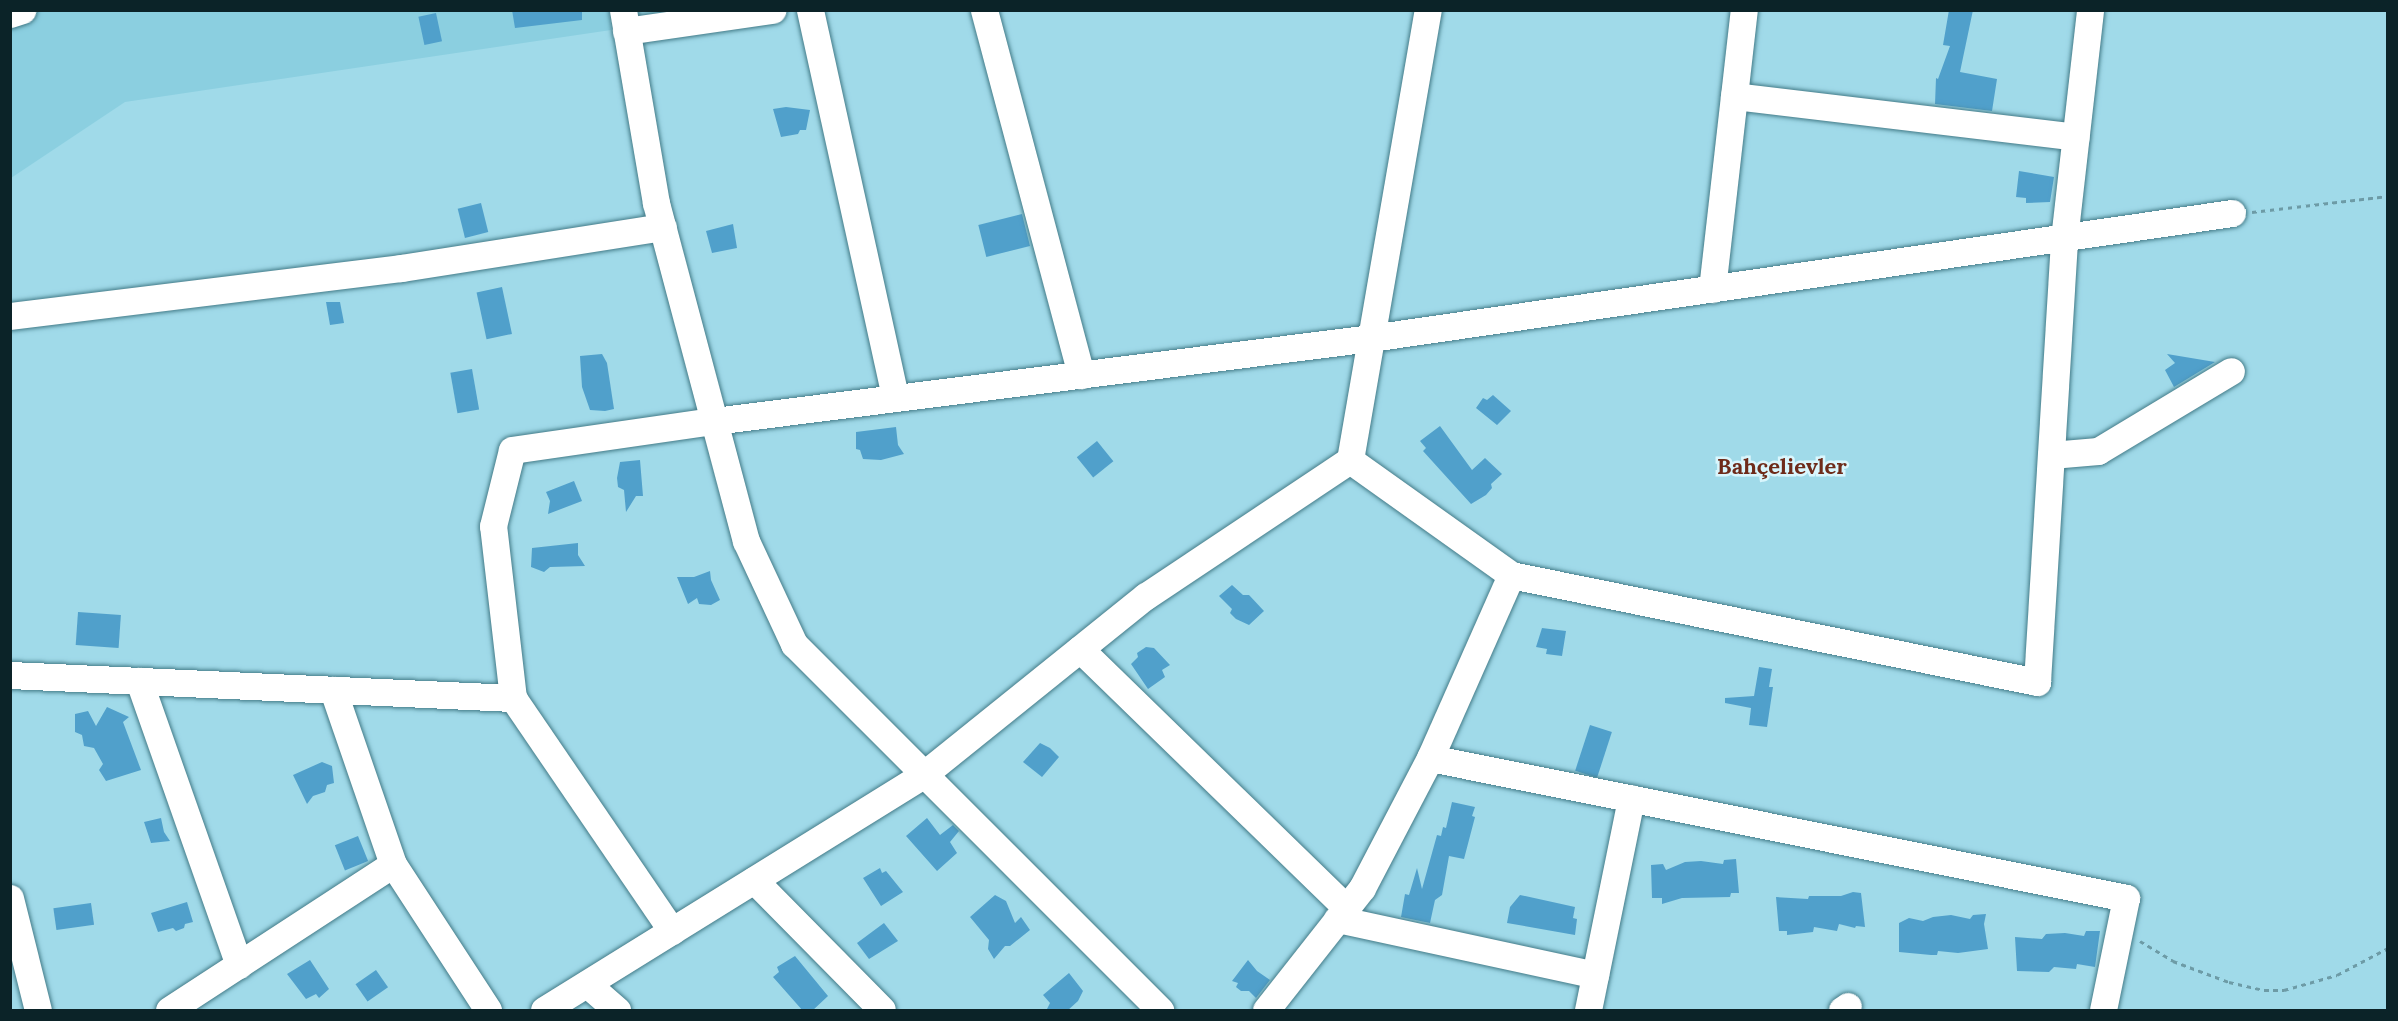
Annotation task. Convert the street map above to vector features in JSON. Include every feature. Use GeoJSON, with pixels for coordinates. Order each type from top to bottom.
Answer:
{"type":"FeatureCollection","features":[{"type":"Feature","properties":{"kind":"street"},"geometry":{"type":"LineString","coordinates":[[10,14],[22,10]]}},
{"type":"Feature","properties":{"kind":"street"},"geometry":{"type":"LineString","coordinates":[[772,10],[625,21],[663,227],[747,541],[794,644],[1160,1011]]}},
{"type":"Feature","properties":{"kind":"street"},"geometry":{"type":"LineString","coordinates":[[810,10],[895,398]]}},
{"type":"Feature","properties":{"kind":"street"},"geometry":{"type":"LineString","coordinates":[[984,10],[1081,375]]}},
{"type":"Feature","properties":{"kind":"street"},"geometry":{"type":"LineString","coordinates":[[544,1011],[923,775],[1146,597],[1350,460],[1428,10]]}},
{"type":"Feature","properties":{"kind":"street"},"geometry":{"type":"LineString","coordinates":[[1712,289],[1744,10]]}},
{"type":"Feature","properties":{"kind":"street"},"geometry":{"type":"LineString","coordinates":[[1350,460],[1511,575],[2037,682],[2064,239],[2090,10]]}},
{"type":"Feature","properties":{"kind":"street"},"geometry":{"type":"LineString","coordinates":[[1734,96],[2076,137]]}},
{"type":"Feature","properties":{"kind":"street"},"geometry":{"type":"LineString","coordinates":[[672,931],[513,698],[493,526],[512,450],[714,421],[1371,338],[2232,213]]}},
{"type":"Feature","properties":{"kind":"street"},"geometry":{"type":"LineString","coordinates":[[10,316],[401,268],[663,227]]}},
{"type":"Feature","properties":{"kind":"street"},"geometry":{"type":"LineString","coordinates":[[2051,455],[2098,451],[2231,371]]}},
{"type":"Feature","properties":{"kind":"street"},"geometry":{"type":"LineString","coordinates":[[1266,1011],[1362,888],[1430,758],[1511,575]]}},
{"type":"Feature","properties":{"kind":"street"},"geometry":{"type":"LineString","coordinates":[[1080,649],[1342,914],[1595,975]]}},
{"type":"Feature","properties":{"kind":"street"},"geometry":{"type":"LineString","coordinates":[[10,675],[513,698]]}},
{"type":"Feature","properties":{"kind":"street"},"geometry":{"type":"LineString","coordinates":[[139,681],[239,965]]}},
{"type":"Feature","properties":{"kind":"street"},"geometry":{"type":"LineString","coordinates":[[333,690],[393,864],[488,1011]]}},
{"type":"Feature","properties":{"kind":"street"},"geometry":{"type":"LineString","coordinates":[[1430,758],[2126,898],[2103,1011]]}},
{"type":"Feature","properties":{"kind":"street"},"geometry":{"type":"LineString","coordinates":[[1588,1011],[1631,798]]}},
{"type":"Feature","properties":{"kind":"street"},"geometry":{"type":"LineString","coordinates":[[169,1011],[393,864]]}},
{"type":"Feature","properties":{"kind":"street"},"geometry":{"type":"LineString","coordinates":[[754,880],[882,1011]]}},
{"type":"Feature","properties":{"kind":"street"},"geometry":{"type":"LineString","coordinates":[[10,898],[38,1011]]}},
{"type":"Feature","properties":{"kind":"street"},"geometry":{"type":"LineString","coordinates":[[586,984],[617,1011]]}},
{"type":"Feature","properties":{"kind":"path"},"geometry":{"type":"LineString","coordinates":[[2232,213],[2388,196]]}},
{"type":"Feature","properties":{"kind":"path"},"geometry":{"type":"LineString","coordinates":[[2118,936],[2139,940],[2173,961],[2229,982],[2264,990],[2284,990],[2337,975],[2388,948]]}},
{"type":"Feature","properties":{"kind":"shaded area"},"geometry":{"type":"Polygon","coordinates":[[[11,11],[609,11],[611,30],[125,102],[11,178],[11,11]]]}},
{"type":"Feature","properties":{"kind":"building"},"geometry":{"type":"Polygon","coordinates":[[[512,10],[582,10],[582,20],[515,28],[512,10]]]}},
{"type":"Feature","properties":{"kind":"building"},"geometry":{"type":"Polygon","coordinates":[[[1949,10],[1973,10],[1960,72],[1997,79],[1992,111],[1935,104],[1936,78],[1938,79],[1950,46],[1943,45],[1949,10]]]}},
{"type":"Feature","properties":{"kind":"building"},"geometry":{"type":"Polygon","coordinates":[[[436,13],[442,41],[424,45],[418,17],[436,13]]]}},
{"type":"Feature","properties":{"kind":"building"},"geometry":{"type":"Polygon","coordinates":[[[786,107],[810,110],[806,130],[781,137],[773,109],[786,107]]]}},
{"type":"Feature","properties":{"kind":"building"},"geometry":{"type":"Polygon","coordinates":[[[2019,171],[2054,177],[2050,202],[2026,203],[2026,198],[2016,197],[2019,171]]]}},
{"type":"Feature","properties":{"kind":"building"},"geometry":{"type":"Polygon","coordinates":[[[481,203],[488,232],[465,238],[458,209],[481,203]]]}},
{"type":"Feature","properties":{"kind":"building"},"geometry":{"type":"Polygon","coordinates":[[[1022,214],[1030,246],[986,257],[978,225],[1022,214]]]}},
{"type":"Feature","properties":{"kind":"building"},"geometry":{"type":"Polygon","coordinates":[[[733,224],[737,248],[712,253],[706,231],[733,224]]]}},
{"type":"Feature","properties":{"kind":"building"},"geometry":{"type":"Polygon","coordinates":[[[502,287],[512,334],[487,339],[477,292],[502,287]]]}},
{"type":"Feature","properties":{"kind":"building"},"geometry":{"type":"Polygon","coordinates":[[[326,302],[340,302],[344,323],[330,325],[326,302]]]}},
{"type":"Feature","properties":{"kind":"building"},"geometry":{"type":"Polygon","coordinates":[[[602,354],[607,363],[614,409],[590,410],[582,387],[580,356],[602,354]]]}},
{"type":"Feature","properties":{"kind":"building"},"geometry":{"type":"Polygon","coordinates":[[[2167,354],[2215,362],[2174,387],[2165,370],[2175,363],[2167,354]]]}},
{"type":"Feature","properties":{"kind":"building"},"geometry":{"type":"Polygon","coordinates":[[[472,369],[479,409],[457,413],[450,373],[472,369]]]}},
{"type":"Feature","properties":{"kind":"building"},"geometry":{"type":"Polygon","coordinates":[[[1493,395],[1511,411],[1497,425],[1476,408],[1483,398],[1487,400],[1493,395]]]}},
{"type":"Feature","properties":{"kind":"building"},"geometry":{"type":"Polygon","coordinates":[[[1440,426],[1472,470],[1485,458],[1502,474],[1491,484],[1492,488],[1486,495],[1471,504],[1423,451],[1426,448],[1420,441],[1440,426]]]}},
{"type":"Feature","properties":{"kind":"building"},"geometry":{"type":"Polygon","coordinates":[[[896,427],[898,445],[904,454],[881,460],[863,459],[860,450],[856,449],[856,432],[896,427]]]}},
{"type":"Feature","properties":{"kind":"building"},"geometry":{"type":"Polygon","coordinates":[[[1097,441],[1113,461],[1093,478],[1077,457],[1097,441]]]}},
{"type":"Feature","properties":{"kind":"building"},"geometry":{"type":"Polygon","coordinates":[[[640,460],[643,496],[636,496],[626,512],[624,490],[618,487],[620,462],[640,460]]]}},
{"type":"Feature","properties":{"kind":"building"},"geometry":{"type":"Polygon","coordinates":[[[574,481],[582,501],[548,514],[550,501],[546,492],[574,481]]]}},
{"type":"Feature","properties":{"kind":"building"},"geometry":{"type":"Polygon","coordinates":[[[578,543],[578,555],[585,566],[550,567],[544,572],[531,567],[532,548],[578,543]]]}},
{"type":"Feature","properties":{"kind":"building"},"geometry":{"type":"Polygon","coordinates":[[[710,571],[711,580],[720,600],[711,605],[699,604],[697,598],[688,604],[677,577],[694,577],[710,571]]]}},
{"type":"Feature","properties":{"kind":"building"},"geometry":{"type":"Polygon","coordinates":[[[1232,585],[1243,595],[1249,595],[1264,611],[1249,625],[1236,619],[1230,613],[1232,609],[1219,596],[1232,585]]]}},
{"type":"Feature","properties":{"kind":"building"},"geometry":{"type":"Polygon","coordinates":[[[78,612],[121,615],[119,648],[76,645],[78,612]]]}},
{"type":"Feature","properties":{"kind":"building"},"geometry":{"type":"Polygon","coordinates":[[[1542,628],[1566,631],[1562,656],[1546,654],[1547,649],[1536,647],[1542,628]]]}},
{"type":"Feature","properties":{"kind":"building"},"geometry":{"type":"Polygon","coordinates":[[[1146,647],[1154,648],[1170,665],[1162,670],[1165,677],[1148,689],[1131,664],[1138,657],[1137,653],[1146,647]]]}},
{"type":"Feature","properties":{"kind":"building"},"geometry":{"type":"Polygon","coordinates":[[[1759,667],[1772,669],[1769,687],[1773,687],[1767,727],[1749,725],[1751,708],[1725,703],[1725,698],[1754,696],[1759,667]]]}},
{"type":"Feature","properties":{"kind":"building"},"geometry":{"type":"Polygon","coordinates":[[[107,707],[129,717],[123,722],[141,770],[106,781],[99,770],[103,764],[94,748],[84,746],[82,735],[75,732],[75,714],[88,711],[96,726],[107,707]]]}},
{"type":"Feature","properties":{"kind":"building"},"geometry":{"type":"Polygon","coordinates":[[[1590,725],[1612,732],[1597,778],[1575,771],[1590,725]]]}},
{"type":"Feature","properties":{"kind":"building"},"geometry":{"type":"Polygon","coordinates":[[[1040,743],[1050,748],[1059,757],[1042,777],[1023,762],[1040,743]]]}},
{"type":"Feature","properties":{"kind":"building"},"geometry":{"type":"Polygon","coordinates":[[[322,762],[332,766],[334,783],[327,785],[325,792],[313,796],[307,804],[293,775],[322,762]]]}},
{"type":"Feature","properties":{"kind":"building"},"geometry":{"type":"Polygon","coordinates":[[[1452,802],[1475,807],[1472,816],[1475,817],[1464,859],[1449,856],[1442,895],[1435,900],[1430,923],[1401,917],[1405,894],[1409,895],[1417,868],[1422,889],[1437,835],[1441,836],[1443,827],[1446,828],[1452,802]]]}},
{"type":"Feature","properties":{"kind":"building"},"geometry":{"type":"Polygon","coordinates":[[[161,818],[164,832],[170,841],[151,843],[144,822],[161,818]]]}},
{"type":"Feature","properties":{"kind":"building"},"geometry":{"type":"Polygon","coordinates":[[[927,818],[940,835],[953,825],[959,831],[950,842],[957,853],[937,871],[906,836],[927,818]]]}},
{"type":"Feature","properties":{"kind":"building"},"geometry":{"type":"Polygon","coordinates":[[[358,836],[368,861],[345,870],[335,845],[358,836]]]}},
{"type":"Feature","properties":{"kind":"building"},"geometry":{"type":"Polygon","coordinates":[[[1736,859],[1739,893],[1731,893],[1730,897],[1682,898],[1662,904],[1662,898],[1652,898],[1651,865],[1663,864],[1666,870],[1685,862],[1701,861],[1723,864],[1724,860],[1736,859]]]}},
{"type":"Feature","properties":{"kind":"building"},"geometry":{"type":"Polygon","coordinates":[[[880,868],[882,873],[886,871],[903,892],[881,906],[863,878],[880,868]]]}},
{"type":"Feature","properties":{"kind":"building"},"geometry":{"type":"Polygon","coordinates":[[[1853,892],[1861,893],[1865,927],[1856,926],[1855,928],[1839,924],[1837,931],[1814,927],[1813,932],[1787,935],[1787,931],[1779,931],[1776,897],[1808,899],[1809,896],[1841,896],[1853,892]]]}},
{"type":"Feature","properties":{"kind":"building"},"geometry":{"type":"Polygon","coordinates":[[[995,895],[1006,901],[1015,923],[1021,917],[1030,930],[1010,946],[1005,946],[994,959],[988,949],[989,940],[970,917],[995,895]]]}},
{"type":"Feature","properties":{"kind":"building"},"geometry":{"type":"Polygon","coordinates":[[[1520,895],[1575,907],[1573,918],[1577,919],[1575,935],[1507,923],[1510,907],[1520,895]]]}},
{"type":"Feature","properties":{"kind":"building"},"geometry":{"type":"Polygon","coordinates":[[[187,902],[193,922],[185,924],[184,928],[176,931],[173,928],[158,932],[151,913],[187,902]]]}},
{"type":"Feature","properties":{"kind":"building"},"geometry":{"type":"Polygon","coordinates":[[[91,903],[94,925],[56,930],[53,908],[91,903]]]}},
{"type":"Feature","properties":{"kind":"building"},"geometry":{"type":"Polygon","coordinates":[[[1986,914],[1984,924],[1988,949],[1958,953],[1938,951],[1937,955],[1899,952],[1899,923],[1909,918],[1923,921],[1933,917],[1951,915],[1970,919],[1973,915],[1986,914]]]}},
{"type":"Feature","properties":{"kind":"building"},"geometry":{"type":"Polygon","coordinates":[[[884,923],[898,941],[869,959],[857,943],[884,923]]]}},
{"type":"Feature","properties":{"kind":"building"},"geometry":{"type":"Polygon","coordinates":[[[2086,931],[2100,931],[2095,967],[2077,964],[2076,969],[2054,967],[2049,972],[2017,971],[2015,937],[2042,939],[2046,934],[2065,933],[2084,936],[2086,931]]]}},
{"type":"Feature","properties":{"kind":"building"},"geometry":{"type":"Polygon","coordinates":[[[795,956],[828,996],[812,1011],[803,1011],[773,977],[779,972],[777,967],[795,956]]]}},
{"type":"Feature","properties":{"kind":"building"},"geometry":{"type":"Polygon","coordinates":[[[310,960],[329,989],[319,998],[316,994],[306,999],[287,974],[310,960]]]}},
{"type":"Feature","properties":{"kind":"building"},"geometry":{"type":"Polygon","coordinates":[[[1248,960],[1257,971],[1270,980],[1256,998],[1249,991],[1241,991],[1236,987],[1238,983],[1232,981],[1248,960]]]}},
{"type":"Feature","properties":{"kind":"building"},"geometry":{"type":"Polygon","coordinates":[[[376,970],[388,987],[368,1002],[356,984],[376,970]]]}},
{"type":"Feature","properties":{"kind":"building"},"geometry":{"type":"Polygon","coordinates":[[[1069,973],[1083,991],[1078,1001],[1067,1011],[1046,1011],[1050,1003],[1043,995],[1069,973]]]}},
{"type":"Feature","properties":{"kind":"district","name":"Bahçelievler"},"geometry":{"type":"Point","coordinates":[1782,467]}}]}
